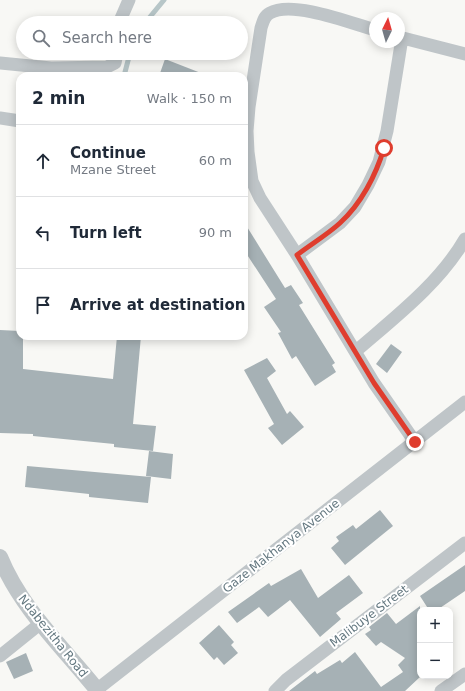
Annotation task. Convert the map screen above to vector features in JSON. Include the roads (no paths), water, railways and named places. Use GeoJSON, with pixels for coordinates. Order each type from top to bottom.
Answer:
{"type":"FeatureCollection","features":[{"type":"Feature","properties":{"kind":"street"},"geometry":{"type":"LineString","coordinates":[[122,16],[129,0]]}},
{"type":"Feature","properties":{"kind":"street"},"geometry":{"type":"LineString","coordinates":[[248,119],[264,18],[269,13],[279,8],[308,10],[369,28]]}},
{"type":"Feature","properties":{"kind":"street"},"geometry":{"type":"LineString","coordinates":[[405,38],[465,54]]}},
{"type":"Feature","properties":{"kind":"street"},"geometry":{"type":"LineString","coordinates":[[297,255],[340,223],[355,207],[368,185],[379,162],[386,137],[398,48]]}},
{"type":"Feature","properties":{"kind":"street"},"geometry":{"type":"LineString","coordinates":[[0,63],[51,68],[107,67],[115,63],[116,60]]}},
{"type":"Feature","properties":{"kind":"street"},"geometry":{"type":"LineString","coordinates":[[0,118],[16,121]]}},
{"type":"Feature","properties":{"kind":"street"},"geometry":{"type":"LineString","coordinates":[[248,143],[252,181],[260,198],[297,255],[374,383],[415,442]]}},
{"type":"Feature","properties":{"kind":"street"},"geometry":{"type":"LineString","coordinates":[[356,351],[409,305],[438,275],[458,251],[465,239]]}},
{"type":"Feature","properties":{"kind":"street","name":"Gaze Makhanya Avenue"},"geometry":{"type":"LineString","coordinates":[[97,690],[465,402]]}},
{"type":"Feature","properties":{"kind":"street","name":"Malibuye Street"},"geometry":{"type":"LineString","coordinates":[[275,691],[286,680],[465,543]]}},
{"type":"Feature","properties":{"kind":"street","name":"Ndabezitha Road"},"geometry":{"type":"LineString","coordinates":[[0,557],[4,568],[22,598],[97,690]]}},
{"type":"Feature","properties":{"kind":"street"},"geometry":{"type":"LineString","coordinates":[[0,656],[41,623]]}},
{"type":"Feature","properties":{"kind":"street"},"geometry":{"type":"LineString","coordinates":[[441,691],[465,674]]}},
{"type":"Feature","properties":{"kind":"waterway"},"geometry":{"type":"LineString","coordinates":[[151,16],[164,0]]}},
{"type":"Feature","properties":{"kind":"waterway"},"geometry":{"type":"LineString","coordinates":[[125,72],[128,60]]}}]}
